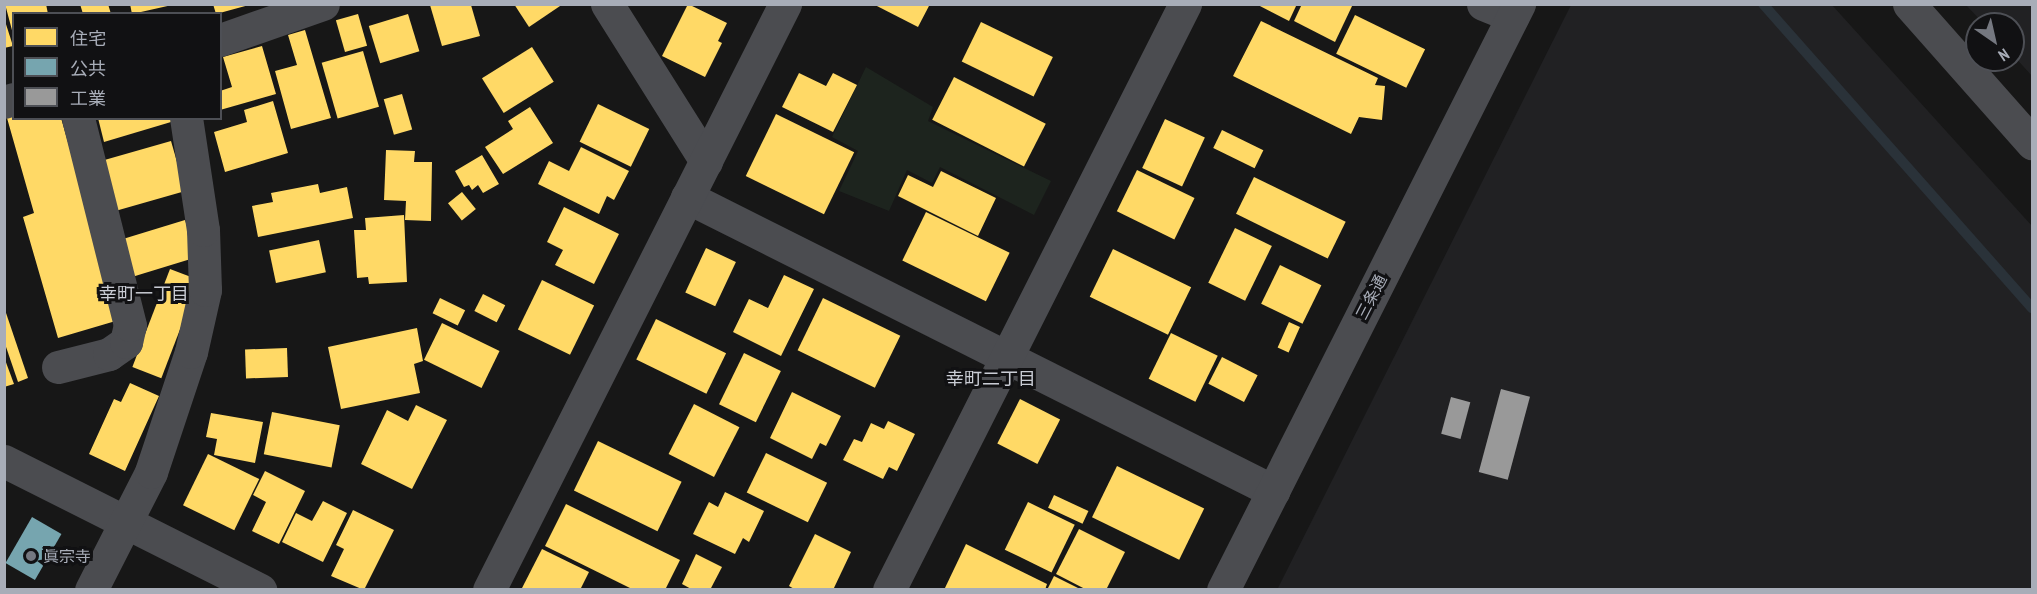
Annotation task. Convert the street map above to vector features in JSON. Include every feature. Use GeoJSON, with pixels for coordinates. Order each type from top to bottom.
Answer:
{"type":"FeatureCollection","features":[{"type":"Feature","properties":{"kind":"street"},"geometry":{"type":"LineString","coordinates":[[222,39],[323,4]]}},
{"type":"Feature","properties":{"kind":"street"},"geometry":{"type":"LineString","coordinates":[[608,4],[706,160]]}},
{"type":"Feature","properties":{"kind":"street"},"geometry":{"type":"LineString","coordinates":[[489,590],[785,4]]}},
{"type":"Feature","properties":{"kind":"street"},"geometry":{"type":"LineString","coordinates":[[889,590],[1185,4]]}},
{"type":"Feature","properties":{"kind":"street"},"geometry":{"type":"LineString","coordinates":[[1483,4],[1516,10]]}},
{"type":"Feature","properties":{"kind":"street"},"geometry":{"type":"LineString","coordinates":[[1909,4],[2032,143]]}},
{"type":"Feature","properties":{"kind":"street","name":"三条通"},"geometry":{"type":"LineString","coordinates":[[1223,590],[1516,10]]}},
{"type":"Feature","properties":{"kind":"street"},"geometry":{"type":"LineString","coordinates":[[58,367],[109,354],[126,342],[130,325],[79,120]]}},
{"type":"Feature","properties":{"kind":"street"},"geometry":{"type":"LineString","coordinates":[[92,590],[151,472],[191,352],[205,290],[203,230],[186,120]]}},
{"type":"Feature","properties":{"kind":"street"},"geometry":{"type":"LineString","coordinates":[[687,197],[1273,491]]}},
{"type":"Feature","properties":{"kind":"street"},"geometry":{"type":"LineString","coordinates":[[4,461],[260,590]]}},
{"type":"Feature","properties":{"kind":"shaded area"},"geometry":{"type":"Polygon","coordinates":[[[1571,5],[1832,5],[2032,226],[2032,589],[1277,590],[1571,5]]]}},
{"type":"Feature","properties":{"kind":"shaded area"},"geometry":{"type":"Polygon","coordinates":[[[1966,5],[2032,5],[2032,76],[2025,68],[2025,12],[1973,12],[1966,5]]]}},
{"type":"Feature","properties":{"kind":"shaded area"},"geometry":{"type":"Polygon","coordinates":[[[866,67],[933,107],[928,121],[1051,181],[1034,215],[940,167],[932,183],[907,170],[889,211],[839,191],[858,151],[832,137],[866,67]]]}},
{"type":"Feature","properties":{"kind":"building: 住宅"},"geometry":{"type":"Polygon","coordinates":[[[5,4],[46,4],[48,12],[12,12],[12,30],[5,4]]]}},
{"type":"Feature","properties":{"kind":"building: 住宅"},"geometry":{"type":"Polygon","coordinates":[[[80,4],[108,4],[110,12],[82,12],[80,4]]]}},
{"type":"Feature","properties":{"kind":"building: 住宅"},"geometry":{"type":"Polygon","coordinates":[[[130,4],[172,4],[141,12],[132,12],[130,4]]]}},
{"type":"Feature","properties":{"kind":"building: 住宅"},"geometry":{"type":"Polygon","coordinates":[[[213,4],[249,4],[222,12],[215,12],[213,4]]]}},
{"type":"Feature","properties":{"kind":"building: 住宅"},"geometry":{"type":"Polygon","coordinates":[[[514,4],[563,4],[529,27],[514,4]]]}},
{"type":"Feature","properties":{"kind":"building: 住宅"},"geometry":{"type":"Polygon","coordinates":[[[688,4],[727,23],[718,41],[722,43],[705,77],[662,56],[688,4]]]}},
{"type":"Feature","properties":{"kind":"building: 住宅"},"geometry":{"type":"Polygon","coordinates":[[[873,4],[930,4],[918,27],[873,4]]]}},
{"type":"Feature","properties":{"kind":"building: 住宅"},"geometry":{"type":"Polygon","coordinates":[[[1256,4],[1297,4],[1289,21],[1256,4]]]}},
{"type":"Feature","properties":{"kind":"building: 住宅"},"geometry":{"type":"Polygon","coordinates":[[[1302,4],[1353,4],[1335,42],[1294,21],[1302,4]]]}},
{"type":"Feature","properties":{"kind":"building: 住宅"},"geometry":{"type":"Polygon","coordinates":[[[430,5],[471,5],[480,36],[442,46],[430,5]]]}},
{"type":"Feature","properties":{"kind":"building: 住宅"},"geometry":{"type":"Polygon","coordinates":[[[358,14],[367,46],[345,52],[336,20],[358,14]]]}},
{"type":"Feature","properties":{"kind":"building: 住宅"},"geometry":{"type":"Polygon","coordinates":[[[408,14],[419,51],[380,63],[369,26],[408,14]]]}},
{"type":"Feature","properties":{"kind":"building: 住宅"},"geometry":{"type":"Polygon","coordinates":[[[1355,15],[1425,49],[1406,88],[1336,54],[1355,15]]]}},
{"type":"Feature","properties":{"kind":"building: 住宅"},"geometry":{"type":"Polygon","coordinates":[[[4,18],[12,46],[4,48],[4,18]]]}},
{"type":"Feature","properties":{"kind":"building: 住宅"},"geometry":{"type":"Polygon","coordinates":[[[1261,21],[1378,78],[1375,85],[1385,86],[1382,120],[1359,117],[1351,134],[1233,76],[1261,21]]]}},
{"type":"Feature","properties":{"kind":"building: 住宅"},"geometry":{"type":"Polygon","coordinates":[[[981,22],[1053,57],[1034,97],[962,62],[981,22]]]}},
{"type":"Feature","properties":{"kind":"building: 住宅"},"geometry":{"type":"Polygon","coordinates":[[[305,30],[331,118],[291,129],[275,71],[297,65],[288,35],[305,30]]]}},
{"type":"Feature","properties":{"kind":"building: 住宅"},"geometry":{"type":"Polygon","coordinates":[[[262,46],[276,94],[222,109],[222,90],[232,87],[223,57],[262,46]]]}},
{"type":"Feature","properties":{"kind":"building: 住宅"},"geometry":{"type":"Polygon","coordinates":[[[532,47],[554,82],[504,113],[482,78],[532,47]]]}},
{"type":"Feature","properties":{"kind":"building: 住宅"},"geometry":{"type":"Polygon","coordinates":[[[363,51],[379,107],[338,119],[322,63],[363,51]]]}},
{"type":"Feature","properties":{"kind":"building: 住宅"},"geometry":{"type":"Polygon","coordinates":[[[799,73],[826,86],[833,73],[857,85],[833,132],[782,107],[799,73]]]}},
{"type":"Feature","properties":{"kind":"building: 住宅"},"geometry":{"type":"Polygon","coordinates":[[[954,77],[1046,124],[1024,167],[932,120],[954,77]]]}},
{"type":"Feature","properties":{"kind":"building: 住宅"},"geometry":{"type":"Polygon","coordinates":[[[402,94],[412,130],[394,135],[384,99],[402,94]]]}},
{"type":"Feature","properties":{"kind":"building: 住宅"},"geometry":{"type":"Polygon","coordinates":[[[273,101],[288,153],[225,172],[214,132],[247,122],[244,110],[273,101]]]}},
{"type":"Feature","properties":{"kind":"building: 住宅"},"geometry":{"type":"Polygon","coordinates":[[[598,104],[649,129],[631,167],[580,142],[598,104]]]}},
{"type":"Feature","properties":{"kind":"building: 住宅"},"geometry":{"type":"Polygon","coordinates":[[[530,107],[553,143],[503,174],[485,147],[513,129],[508,121],[530,107]]]}},
{"type":"Feature","properties":{"kind":"building: 住宅"},"geometry":{"type":"Polygon","coordinates":[[[776,114],[854,152],[824,214],[746,176],[776,114]]]}},
{"type":"Feature","properties":{"kind":"building: 住宅"},"geometry":{"type":"Polygon","coordinates":[[[12,117],[12,120],[62,120],[119,320],[58,338],[23,217],[34,213],[7,118],[12,117]]]}},
{"type":"Feature","properties":{"kind":"building: 住宅"},"geometry":{"type":"Polygon","coordinates":[[[1165,119],[1205,138],[1182,187],[1142,168],[1165,119]]]}},
{"type":"Feature","properties":{"kind":"building: 住宅"},"geometry":{"type":"Polygon","coordinates":[[[98,120],[171,120],[171,122],[104,142],[98,120]]]}},
{"type":"Feature","properties":{"kind":"building: 住宅"},"geometry":{"type":"Polygon","coordinates":[[[1222,130],[1263,150],[1255,168],[1213,148],[1222,130]]]}},
{"type":"Feature","properties":{"kind":"building: 住宅"},"geometry":{"type":"Polygon","coordinates":[[[171,141],[185,191],[117,211],[103,161],[171,141]]]}},
{"type":"Feature","properties":{"kind":"building: 住宅"},"geometry":{"type":"Polygon","coordinates":[[[581,147],[629,171],[614,200],[607,196],[599,214],[538,184],[549,161],[569,171],[581,147]]]}},
{"type":"Feature","properties":{"kind":"building: 住宅"},"geometry":{"type":"Polygon","coordinates":[[[386,150],[415,151],[414,162],[432,162],[431,221],[405,220],[406,201],[384,200],[386,150]]]}},
{"type":"Feature","properties":{"kind":"building: 住宅"},"geometry":{"type":"Polygon","coordinates":[[[482,155],[499,184],[483,193],[478,185],[472,190],[469,185],[464,187],[455,171],[482,155]]]}},
{"type":"Feature","properties":{"kind":"building: 住宅"},"geometry":{"type":"Polygon","coordinates":[[[1137,170],[1195,198],[1174,239],[1117,211],[1137,170]]]}},
{"type":"Feature","properties":{"kind":"building: 住宅"},"geometry":{"type":"Polygon","coordinates":[[[941,171],[996,198],[978,236],[898,196],[908,175],[933,187],[941,171]]]}},
{"type":"Feature","properties":{"kind":"building: 住宅"},"geometry":{"type":"Polygon","coordinates":[[[1254,177],[1346,222],[1328,259],[1236,214],[1254,177]]]}},
{"type":"Feature","properties":{"kind":"building: 住宅"},"geometry":{"type":"Polygon","coordinates":[[[318,184],[320,193],[347,187],[353,218],[258,237],[252,206],[273,202],[271,193],[318,184]]]}},
{"type":"Feature","properties":{"kind":"building: 住宅"},"geometry":{"type":"Polygon","coordinates":[[[462,192],[476,209],[462,220],[448,203],[462,192]]]}},
{"type":"Feature","properties":{"kind":"building: 住宅"},"geometry":{"type":"Polygon","coordinates":[[[564,207],[619,234],[594,284],[555,265],[563,250],[547,242],[564,207]]]}},
{"type":"Feature","properties":{"kind":"building: 住宅"},"geometry":{"type":"Polygon","coordinates":[[[926,212],[1010,253],[986,301],[902,261],[926,212]]]}},
{"type":"Feature","properties":{"kind":"building: 住宅"},"geometry":{"type":"Polygon","coordinates":[[[404,215],[407,282],[369,284],[368,277],[357,278],[354,230],[366,230],[365,218],[404,215]]]}},
{"type":"Feature","properties":{"kind":"building: 住宅"},"geometry":{"type":"Polygon","coordinates":[[[185,220],[196,257],[129,278],[118,240],[185,220]]]}},
{"type":"Feature","properties":{"kind":"building: 住宅"},"geometry":{"type":"Polygon","coordinates":[[[1235,228],[1272,246],[1245,301],[1208,283],[1235,228]]]}},
{"type":"Feature","properties":{"kind":"building: 住宅"},"geometry":{"type":"Polygon","coordinates":[[[319,240],[326,272],[276,283],[269,251],[319,240]]]}},
{"type":"Feature","properties":{"kind":"building: 住宅"},"geometry":{"type":"Polygon","coordinates":[[[706,248],[736,262],[715,306],[685,292],[706,248]]]}},
{"type":"Feature","properties":{"kind":"building: 住宅"},"geometry":{"type":"Polygon","coordinates":[[[1113,249],[1191,287],[1168,335],[1090,297],[1113,249]]]}},
{"type":"Feature","properties":{"kind":"building: 住宅"},"geometry":{"type":"Polygon","coordinates":[[[1280,265],[1321,285],[1302,324],[1261,304],[1280,265]]]}},
{"type":"Feature","properties":{"kind":"building: 住宅"},"geometry":{"type":"Polygon","coordinates":[[[170,269],[199,280],[161,378],[132,367],[170,269]]]}},
{"type":"Feature","properties":{"kind":"building: 住宅"},"geometry":{"type":"Polygon","coordinates":[[[784,275],[814,289],[781,356],[733,332],[749,299],[768,308],[784,275]]]}},
{"type":"Feature","properties":{"kind":"building: 住宅"},"geometry":{"type":"Polygon","coordinates":[[[542,280],[594,305],[570,355],[518,329],[542,280]]]}},
{"type":"Feature","properties":{"kind":"building: 住宅"},"geometry":{"type":"Polygon","coordinates":[[[483,294],[505,305],[497,322],[474,311],[483,294]]]}},
{"type":"Feature","properties":{"kind":"building: 住宅"},"geometry":{"type":"Polygon","coordinates":[[[440,298],[465,310],[458,326],[433,313],[440,298]]]}},
{"type":"Feature","properties":{"kind":"building: 住宅"},"geometry":{"type":"Polygon","coordinates":[[[823,298],[900,336],[875,388],[798,350],[823,298]]]}},
{"type":"Feature","properties":{"kind":"building: 住宅"},"geometry":{"type":"Polygon","coordinates":[[[4,307],[28,378],[18,382],[4,341],[4,307]]]}},
{"type":"Feature","properties":{"kind":"building: 住宅"},"geometry":{"type":"Polygon","coordinates":[[[656,319],[726,353],[706,394],[636,359],[656,319]]]}},
{"type":"Feature","properties":{"kind":"building: 住宅"},"geometry":{"type":"Polygon","coordinates":[[[1289,322],[1300,327],[1289,352],[1278,348],[1289,322]]]}},
{"type":"Feature","properties":{"kind":"building: 住宅"},"geometry":{"type":"Polygon","coordinates":[[[442,323],[500,351],[482,388],[424,360],[442,323]]]}},
{"type":"Feature","properties":{"kind":"building: 住宅"},"geometry":{"type":"Polygon","coordinates":[[[417,328],[423,361],[414,364],[420,393],[341,409],[328,347],[417,328]]]}},
{"type":"Feature","properties":{"kind":"building: 住宅"},"geometry":{"type":"Polygon","coordinates":[[[1171,333],[1218,356],[1195,402],[1149,379],[1171,333]]]}},
{"type":"Feature","properties":{"kind":"building: 住宅"},"geometry":{"type":"Polygon","coordinates":[[[287,348],[288,377],[246,378],[245,349],[287,348]]]}},
{"type":"Feature","properties":{"kind":"building: 住宅"},"geometry":{"type":"Polygon","coordinates":[[[744,353],[781,371],[756,422],[719,404],[744,353]]]}},
{"type":"Feature","properties":{"kind":"building: 住宅"},"geometry":{"type":"Polygon","coordinates":[[[4,357],[14,384],[4,387],[4,357]]]}},
{"type":"Feature","properties":{"kind":"building: 住宅"},"geometry":{"type":"Polygon","coordinates":[[[1222,357],[1258,375],[1244,402],[1208,384],[1222,357]]]}},
{"type":"Feature","properties":{"kind":"building: 住宅"},"geometry":{"type":"Polygon","coordinates":[[[130,383],[159,396],[125,471],[89,454],[114,399],[121,402],[130,383]]]}},
{"type":"Feature","properties":{"kind":"building: 住宅"},"geometry":{"type":"Polygon","coordinates":[[[792,392],[841,416],[826,446],[820,443],[812,459],[770,438],[792,392]]]}},
{"type":"Feature","properties":{"kind":"building: 住宅"},"geometry":{"type":"Polygon","coordinates":[[[1020,399],[1060,419],[1037,464],[997,444],[1020,399]]]}},
{"type":"Feature","properties":{"kind":"building: 住宅"},"geometry":{"type":"Polygon","coordinates":[[[694,404],[739,427],[714,477],[669,454],[694,404]]]}},
{"type":"Feature","properties":{"kind":"building: 住宅"},"geometry":{"type":"Polygon","coordinates":[[[416,405],[447,420],[412,489],[361,464],[387,410],[408,421],[416,405]]]}},
{"type":"Feature","properties":{"kind":"building: 住宅"},"geometry":{"type":"Polygon","coordinates":[[[272,412],[340,425],[332,467],[264,454],[272,412]]]}},
{"type":"Feature","properties":{"kind":"building: 住宅"},"geometry":{"type":"Polygon","coordinates":[[[211,413],[263,422],[255,463],[214,455],[217,439],[206,437],[211,413]]]}},
{"type":"Feature","properties":{"kind":"building: 住宅"},"geometry":{"type":"Polygon","coordinates":[[[888,421],[915,434],[897,471],[889,467],[883,479],[843,460],[854,439],[862,442],[871,423],[884,429],[888,421]]]}},
{"type":"Feature","properties":{"kind":"building: 住宅"},"geometry":{"type":"Polygon","coordinates":[[[598,441],[682,482],[657,531],[574,490],[598,441]]]}},
{"type":"Feature","properties":{"kind":"building: 住宅"},"geometry":{"type":"Polygon","coordinates":[[[766,453],[827,483],[808,522],[747,493],[766,453]]]}},
{"type":"Feature","properties":{"kind":"building: 住宅"},"geometry":{"type":"Polygon","coordinates":[[[208,454],[259,479],[234,530],[183,505],[208,454]]]}},
{"type":"Feature","properties":{"kind":"building: 住宅"},"geometry":{"type":"Polygon","coordinates":[[[1117,466],[1204,509],[1179,560],[1092,517],[1117,466]]]}},
{"type":"Feature","properties":{"kind":"building: 住宅"},"geometry":{"type":"Polygon","coordinates":[[[265,471],[305,491],[279,544],[252,531],[266,502],[253,495],[265,471]]]}},
{"type":"Feature","properties":{"kind":"building: 住宅"},"geometry":{"type":"Polygon","coordinates":[[[725,492],[764,511],[749,542],[743,538],[735,554],[693,534],[709,502],[718,507],[725,492]]]}},
{"type":"Feature","properties":{"kind":"building: 住宅"},"geometry":{"type":"Polygon","coordinates":[[[1054,495],[1088,511],[1083,524],[1048,508],[1054,495]]]}},
{"type":"Feature","properties":{"kind":"building: 住宅"},"geometry":{"type":"Polygon","coordinates":[[[323,501],[347,513],[323,562],[282,542],[296,513],[312,521],[323,501]]]}},
{"type":"Feature","properties":{"kind":"building: 住宅"},"geometry":{"type":"Polygon","coordinates":[[[1028,502],[1075,525],[1052,572],[1005,550],[1028,502]]]}},
{"type":"Feature","properties":{"kind":"building: 住宅"},"geometry":{"type":"Polygon","coordinates":[[[566,504],[680,560],[665,590],[634,590],[545,546],[566,504]]]}},
{"type":"Feature","properties":{"kind":"building: 住宅"},"geometry":{"type":"Polygon","coordinates":[[[353,510],[394,530],[364,590],[331,576],[344,549],[336,545],[353,510]]]}},
{"type":"Feature","properties":{"kind":"building: 住宅"},"geometry":{"type":"Polygon","coordinates":[[[1079,529],[1125,552],[1106,590],[1087,590],[1056,574],[1079,529]]]}},
{"type":"Feature","properties":{"kind":"building: 住宅"},"geometry":{"type":"Polygon","coordinates":[[[815,534],[851,552],[833,590],[796,590],[789,586],[815,534]]]}},
{"type":"Feature","properties":{"kind":"building: 住宅"},"geometry":{"type":"Polygon","coordinates":[[[966,544],[1047,584],[1045,590],[944,590],[966,544]]]}},
{"type":"Feature","properties":{"kind":"building: 住宅"},"geometry":{"type":"Polygon","coordinates":[[[542,549],[589,572],[580,590],[521,590],[542,549]]]}},
{"type":"Feature","properties":{"kind":"building: 住宅"},"geometry":{"type":"Polygon","coordinates":[[[696,554],[722,567],[710,590],[693,590],[682,584],[696,554]]]}},
{"type":"Feature","properties":{"kind":"building: 住宅"},"geometry":{"type":"Polygon","coordinates":[[[1054,576],[1082,590],[1047,590],[1054,576]]]}},
{"type":"Feature","properties":{"kind":"building: 公共"},"geometry":{"type":"Polygon","coordinates":[[[32,517],[61,534],[35,580],[6,563],[32,517]]]}},
{"type":"Feature","properties":{"kind":"building: 工業"},"geometry":{"type":"Polygon","coordinates":[[[1501,389],[1530,397],[1508,480],[1479,472],[1501,389]]]}},
{"type":"Feature","properties":{"kind":"building: 工業"},"geometry":{"type":"Polygon","coordinates":[[[1451,397],[1470,402],[1460,439],[1441,434],[1451,397]]]}},
{"type":"Feature","properties":{"kind":"waterway"},"geometry":{"type":"LineString","coordinates":[[1763,4],[2032,308]]}},
{"type":"Feature","properties":{"kind":"place","name":"眞宗寺"},"geometry":{"type":"Point","coordinates":[31,556]}},
{"type":"Feature","properties":{"kind":"district","name":"幸町一丁目"},"geometry":{"type":"Point","coordinates":[144,294]}},
{"type":"Feature","properties":{"kind":"district","name":"幸町二丁目"},"geometry":{"type":"Point","coordinates":[991,379]}}]}
